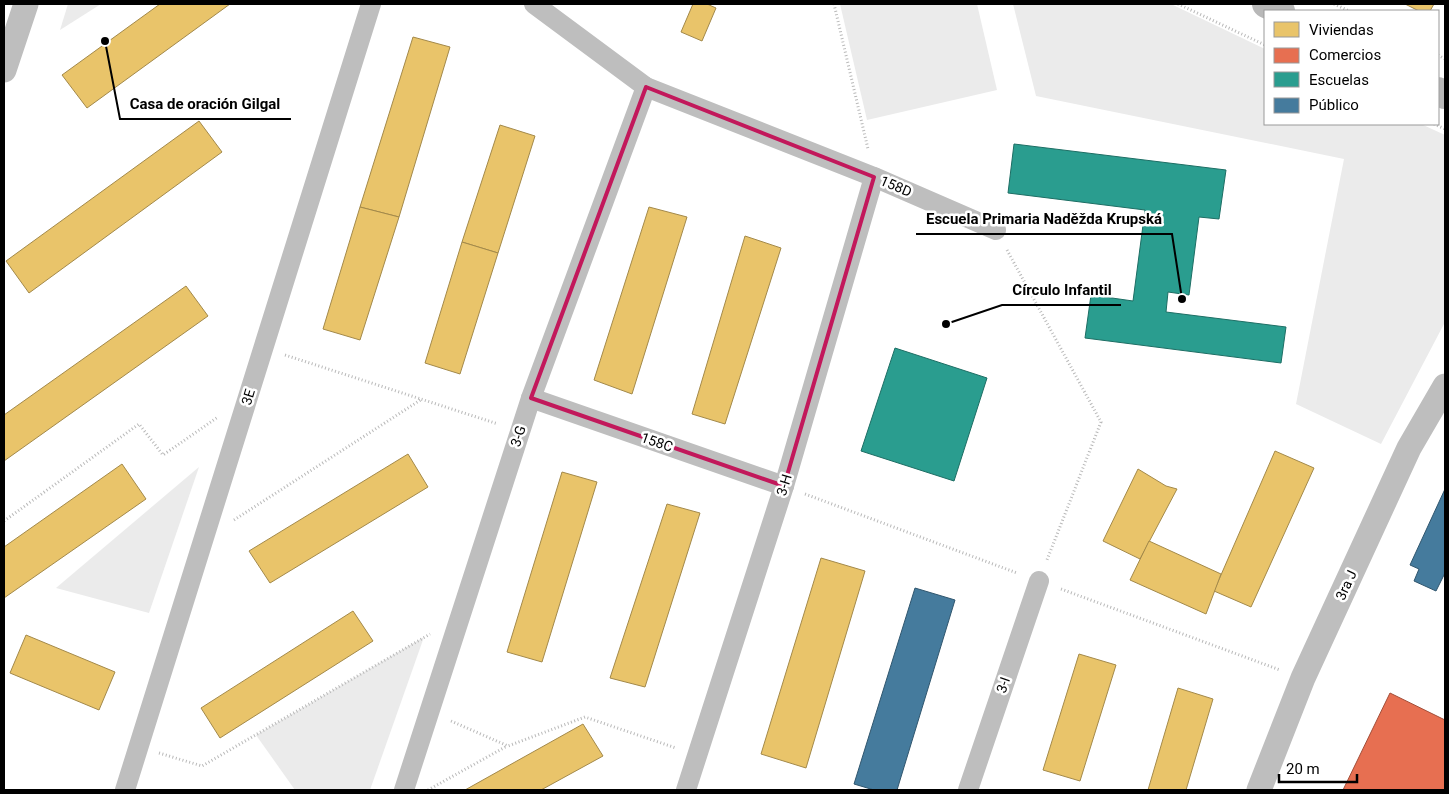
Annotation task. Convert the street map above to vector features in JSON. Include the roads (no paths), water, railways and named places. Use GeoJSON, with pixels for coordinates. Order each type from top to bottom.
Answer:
{"type":"FeatureCollection","features":[{"type":"Feature","properties":{"kind":"main road"},"geometry":{"type":"LineString","coordinates":[[1266,4],[1279,10]]}},
{"type":"Feature","properties":{"kind":"street"},"geometry":{"type":"LineString","coordinates":[[4,70],[26,4]]}},
{"type":"Feature","properties":{"kind":"street","name":"3E"},"geometry":{"type":"LineString","coordinates":[[125,790],[371,4]]}},
{"type":"Feature","properties":{"kind":"street","name":"158D"},"geometry":{"type":"LineString","coordinates":[[534,4],[646,87],[874,177],[996,230]]}},
{"type":"Feature","properties":{"kind":"street","name":"3-G"},"geometry":{"type":"LineString","coordinates":[[404,790],[531,398],[646,87]]}},
{"type":"Feature","properties":{"kind":"street","name":"3-H"},"geometry":{"type":"LineString","coordinates":[[686,790],[784,486],[874,177]]}},
{"type":"Feature","properties":{"kind":"street","name":"3ra J"},"geometry":{"type":"LineString","coordinates":[[1259,790],[1303,678],[1409,448],[1445,386]]}},
{"type":"Feature","properties":{"kind":"street","name":"158C"},"geometry":{"type":"LineString","coordinates":[[531,398],[784,486]]}},
{"type":"Feature","properties":{"kind":"street","name":"3-I"},"geometry":{"type":"LineString","coordinates":[[968,790],[1039,581]]}},
{"type":"Feature","properties":{"kind":"place","name":"Casa de oración Gilgal"},"geometry":{"type":"Point","coordinates":[105,41]}},
{"type":"Feature","properties":{"kind":"place","name":"Escuela Primaria Naděžda Krupská"},"geometry":{"type":"Point","coordinates":[1182,299]}},
{"type":"Feature","properties":{"kind":"place","name":"Círculo Infantil"},"geometry":{"type":"Point","coordinates":[946,324]}}]}
